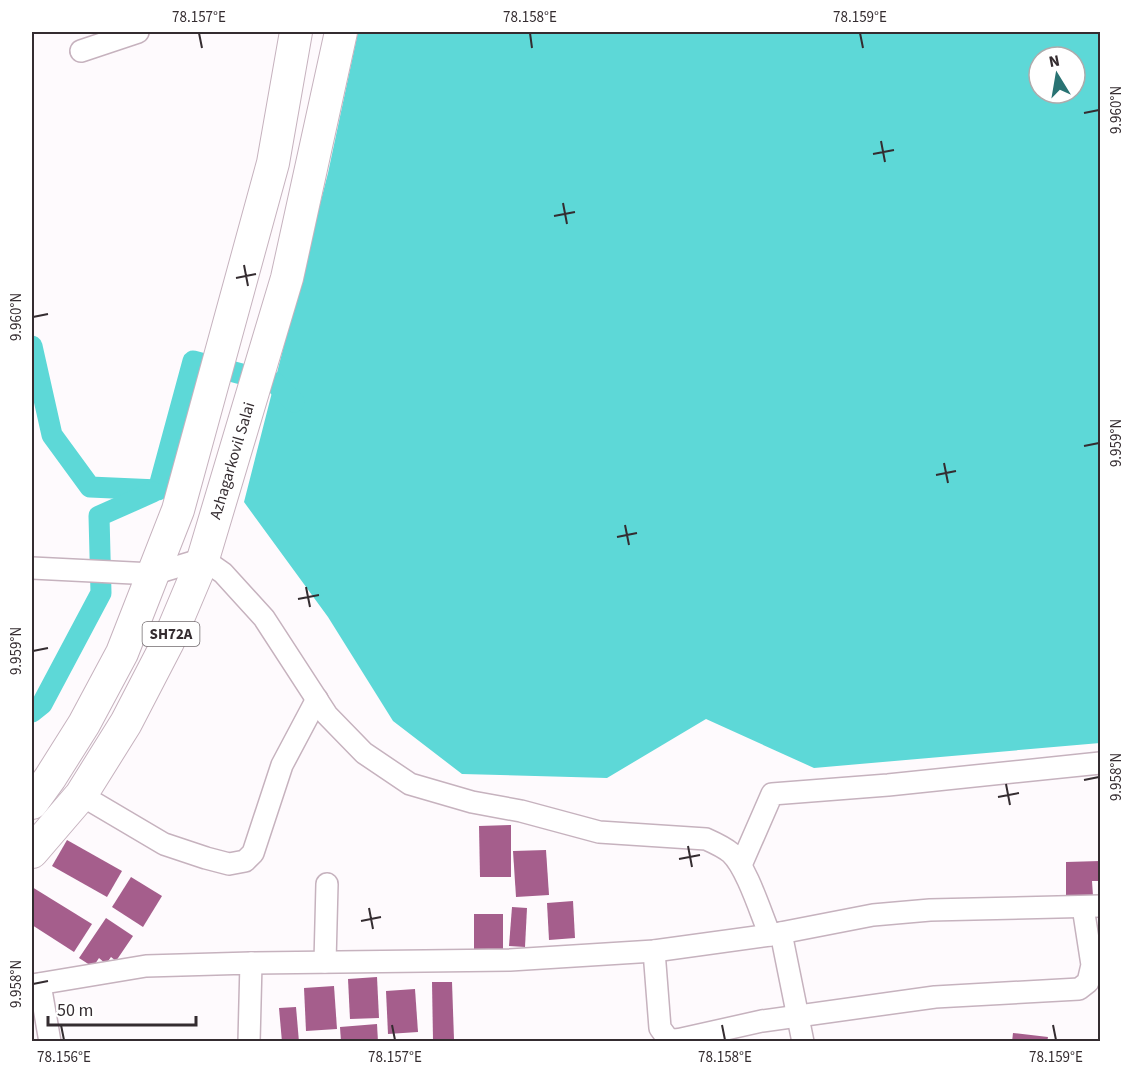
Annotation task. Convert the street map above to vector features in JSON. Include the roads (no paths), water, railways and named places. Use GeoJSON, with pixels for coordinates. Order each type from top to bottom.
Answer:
{"type":"FeatureCollection","features":[{"type":"Feature","properties":{"kind":"main road","name":"SH72A"},"geometry":{"type":"LineString","coordinates":[[32,803],[51,778],[84,724],[122,653],[178,510],[273,163],[296,32]]}},
{"type":"Feature","properties":{"kind":"main road","name":"Azhagarkovil Salai"},"geometry":{"type":"LineString","coordinates":[[32,852],[81,795],[126,723],[168,642],[203,560],[287,278],[341,32]]}},
{"type":"Feature","properties":{"kind":"street"},"geometry":{"type":"LineString","coordinates":[[81,51],[138,32]]}},
{"type":"Feature","properties":{"kind":"street"},"geometry":{"type":"LineString","coordinates":[[32,568],[153,574],[203,560],[223,573],[264,618],[327,715],[364,753],[410,784],[472,802],[521,811],[599,832],[706,839],[732,853],[741,865],[776,934],[803,1041]]}},
{"type":"Feature","properties":{"kind":"street"},"geometry":{"type":"LineString","coordinates":[[81,795],[164,844],[229,864],[245,861],[253,853],[282,765],[317,699]]}},
{"type":"Feature","properties":{"kind":"street"},"geometry":{"type":"LineString","coordinates":[[741,865],[772,794],[888,785],[1101,763]]}},
{"type":"Feature","properties":{"kind":"street"},"geometry":{"type":"LineString","coordinates":[[325,962],[327,884]]}},
{"type":"Feature","properties":{"kind":"street"},"geometry":{"type":"LineString","coordinates":[[50,1041],[36,984],[146,966],[510,960],[654,951],[776,934],[873,915],[930,910],[1092,907],[1092,965],[1088,982],[1079,989],[935,997],[736,1025],[677,1040],[668,1039],[660,1028],[654,951]]}},
{"type":"Feature","properties":{"kind":"street"},"geometry":{"type":"LineString","coordinates":[[249,1041],[250,963]]}},
{"type":"Feature","properties":{"kind":"water"},"geometry":{"type":"Polygon","coordinates":[[[358,32],[1100,32],[1100,743],[814,768],[706,719],[607,778],[462,774],[393,721],[328,617],[244,502],[328,173],[358,32]]]}},
{"type":"Feature","properties":{"kind":"waterway"},"geometry":{"type":"LineString","coordinates":[[32,346],[52,435],[90,487],[158,490],[193,361],[275,383],[294,402]]}},
{"type":"Feature","properties":{"kind":"waterway"},"geometry":{"type":"LineString","coordinates":[[32,712],[42,704],[101,593],[99,516],[153,492]]}}]}
